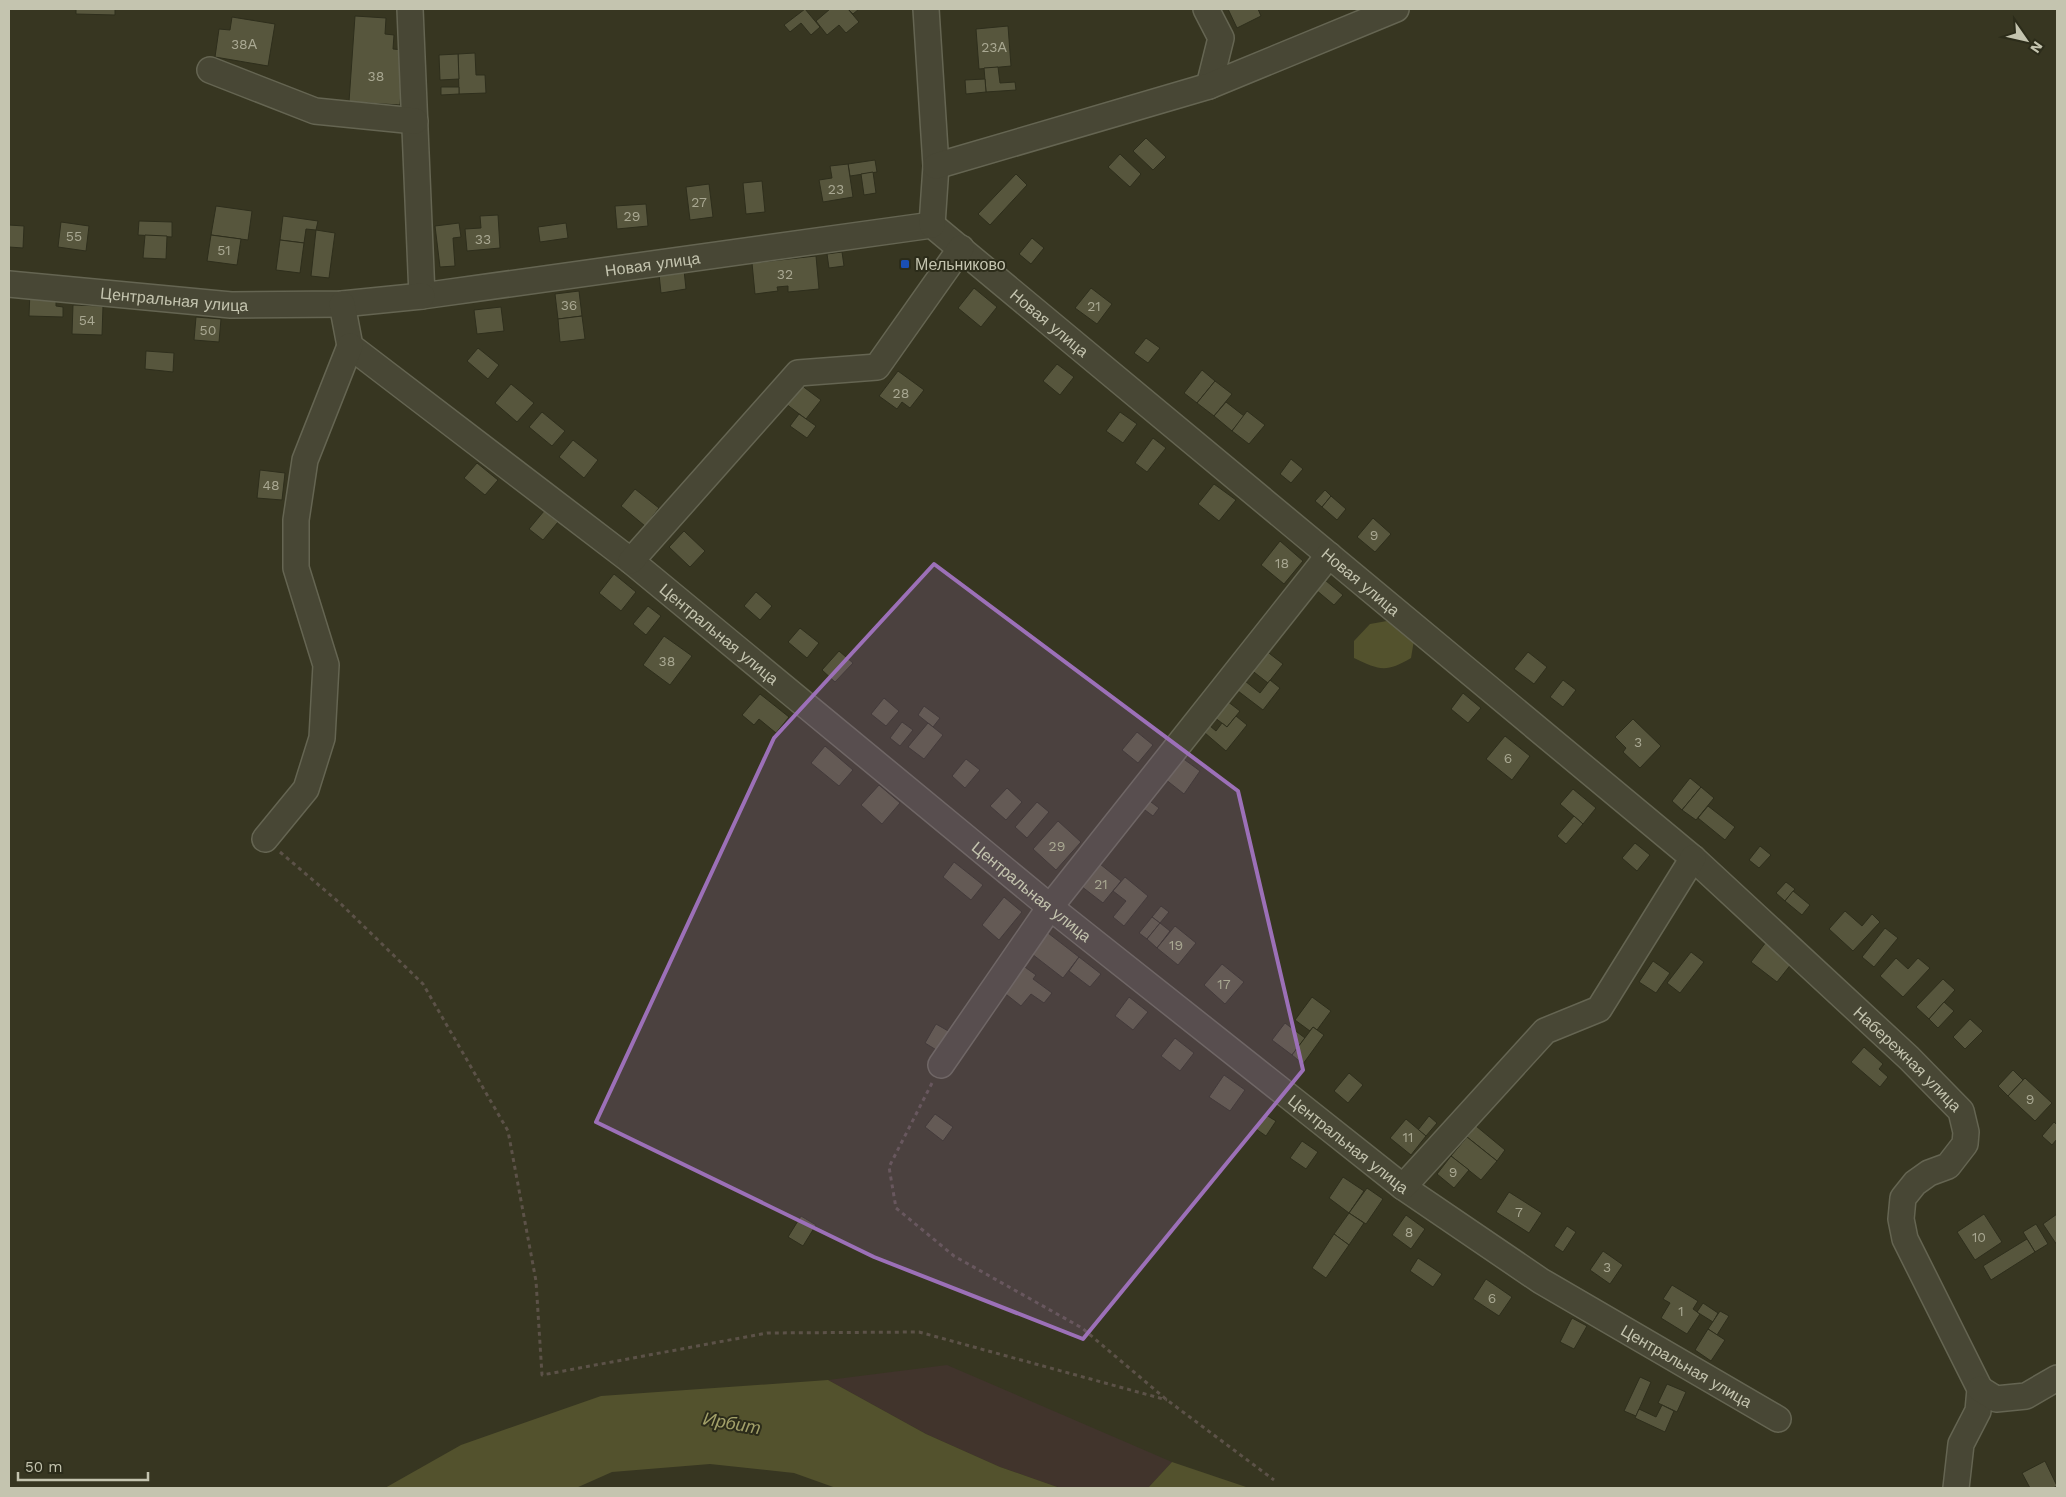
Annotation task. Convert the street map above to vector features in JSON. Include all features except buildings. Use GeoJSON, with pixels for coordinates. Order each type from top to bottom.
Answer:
{"type":"FeatureCollection","features":[{"type":"Feature","properties":{"kind":"street"},"geometry":{"type":"LineString","coordinates":[[410,9],[422,296]]}},
{"type":"Feature","properties":{"kind":"street"},"geometry":{"type":"LineString","coordinates":[[926,9],[936,166],[932,225]]}},
{"type":"Feature","properties":{"kind":"street"},"geometry":{"type":"LineString","coordinates":[[1206,9],[1221,38],[1209,86]]}},
{"type":"Feature","properties":{"kind":"street"},"geometry":{"type":"LineString","coordinates":[[936,166],[1209,86],[1396,9]]}},
{"type":"Feature","properties":{"kind":"street"},"geometry":{"type":"LineString","coordinates":[[210,70],[315,111],[415,121]]}},
{"type":"Feature","properties":{"kind":"street","name":"Новая улица"},"geometry":{"type":"LineString","coordinates":[[422,296],[932,225],[1693,858]]}},
{"type":"Feature","properties":{"kind":"street"},"geometry":{"type":"LineString","coordinates":[[631,561],[798,373],[877,367],[961,248]]}},
{"type":"Feature","properties":{"kind":"street","name":"Центральная улица"},"geometry":{"type":"LineString","coordinates":[[9,284],[231,305],[342,304],[422,296]]}},
{"type":"Feature","properties":{"kind":"street"},"geometry":{"type":"LineString","coordinates":[[265,838],[306,789],[322,738],[326,665],[296,568],[296,520],[305,460],[350,346],[342,304]]}},
{"type":"Feature","properties":{"kind":"street","name":"Центральная улица"},"geometry":{"type":"LineString","coordinates":[[350,346],[631,561],[1050,907],[1403,1187],[1541,1281],[1778,1419]]}},
{"type":"Feature","properties":{"kind":"street"},"geometry":{"type":"LineString","coordinates":[[941,1065],[1050,907],[1329,555]]}},
{"type":"Feature","properties":{"kind":"street"},"geometry":{"type":"LineString","coordinates":[[1403,1187],[1544,1031],[1599,1009],[1693,858]]}},
{"type":"Feature","properties":{"kind":"street","name":"Набережная улица"},"geometry":{"type":"LineString","coordinates":[[1693,858],[1909,1058],[1961,1111],[1966,1132],[1966,1144],[1948,1166],[1929,1173],[1915,1183],[1903,1198],[1901,1219],[1905,1239],[1980,1389]]}},
{"type":"Feature","properties":{"kind":"street"},"geometry":{"type":"LineString","coordinates":[[1956,1488],[1962,1444],[1978,1411],[1980,1389],[1996,1400],[2026,1396],[2057,1378]]}},
{"type":"Feature","properties":{"kind":"path"},"geometry":{"type":"LineString","coordinates":[[265,838],[341,904],[423,984],[508,1132],[536,1281],[542,1375],[767,1333],[919,1332],[1167,1400]]}},
{"type":"Feature","properties":{"kind":"path"},"geometry":{"type":"LineString","coordinates":[[941,1065],[889,1167],[896,1208],[954,1256],[1082,1328],[1167,1400],[1274,1480]]}},
{"type":"Feature","properties":{"kind":"highlighted area"},"geometry":{"type":"Polygon","coordinates":[[[934,564],[1238,791],[1303,1070],[1083,1339],[874,1257],[596,1122],[774,738],[934,564]]]}},
{"type":"Feature","properties":{"kind":"shaded area"},"geometry":{"type":"Polygon","coordinates":[[[947,1365],[1172,1462],[1148,1488],[1060,1488],[1000,1467],[926,1434],[828,1380],[947,1365]]]}},
{"type":"Feature","properties":{"kind":"water"},"geometry":{"type":"Polygon","coordinates":[[[1387,621],[1414,640],[1411,658],[1395,666],[1382,668],[1354,658],[1354,641],[1370,624],[1387,621]]]}},
{"type":"Feature","properties":{"kind":"water","name":"Ирбит"},"geometry":{"type":"Polygon","coordinates":[[[828,1380],[926,1434],[1000,1467],[1060,1488],[836,1488],[794,1473],[710,1464],[612,1472],[576,1488],[385,1488],[461,1445],[601,1396],[828,1380]]]}},
{"type":"Feature","properties":{"kind":"water"},"geometry":{"type":"Polygon","coordinates":[[[1172,1462],[1249,1488],[1148,1488],[1172,1462]]]}},
{"type":"Feature","properties":{"kind":"place","name":"Мельниково"},"geometry":{"type":"Point","coordinates":[905,264]}}]}
